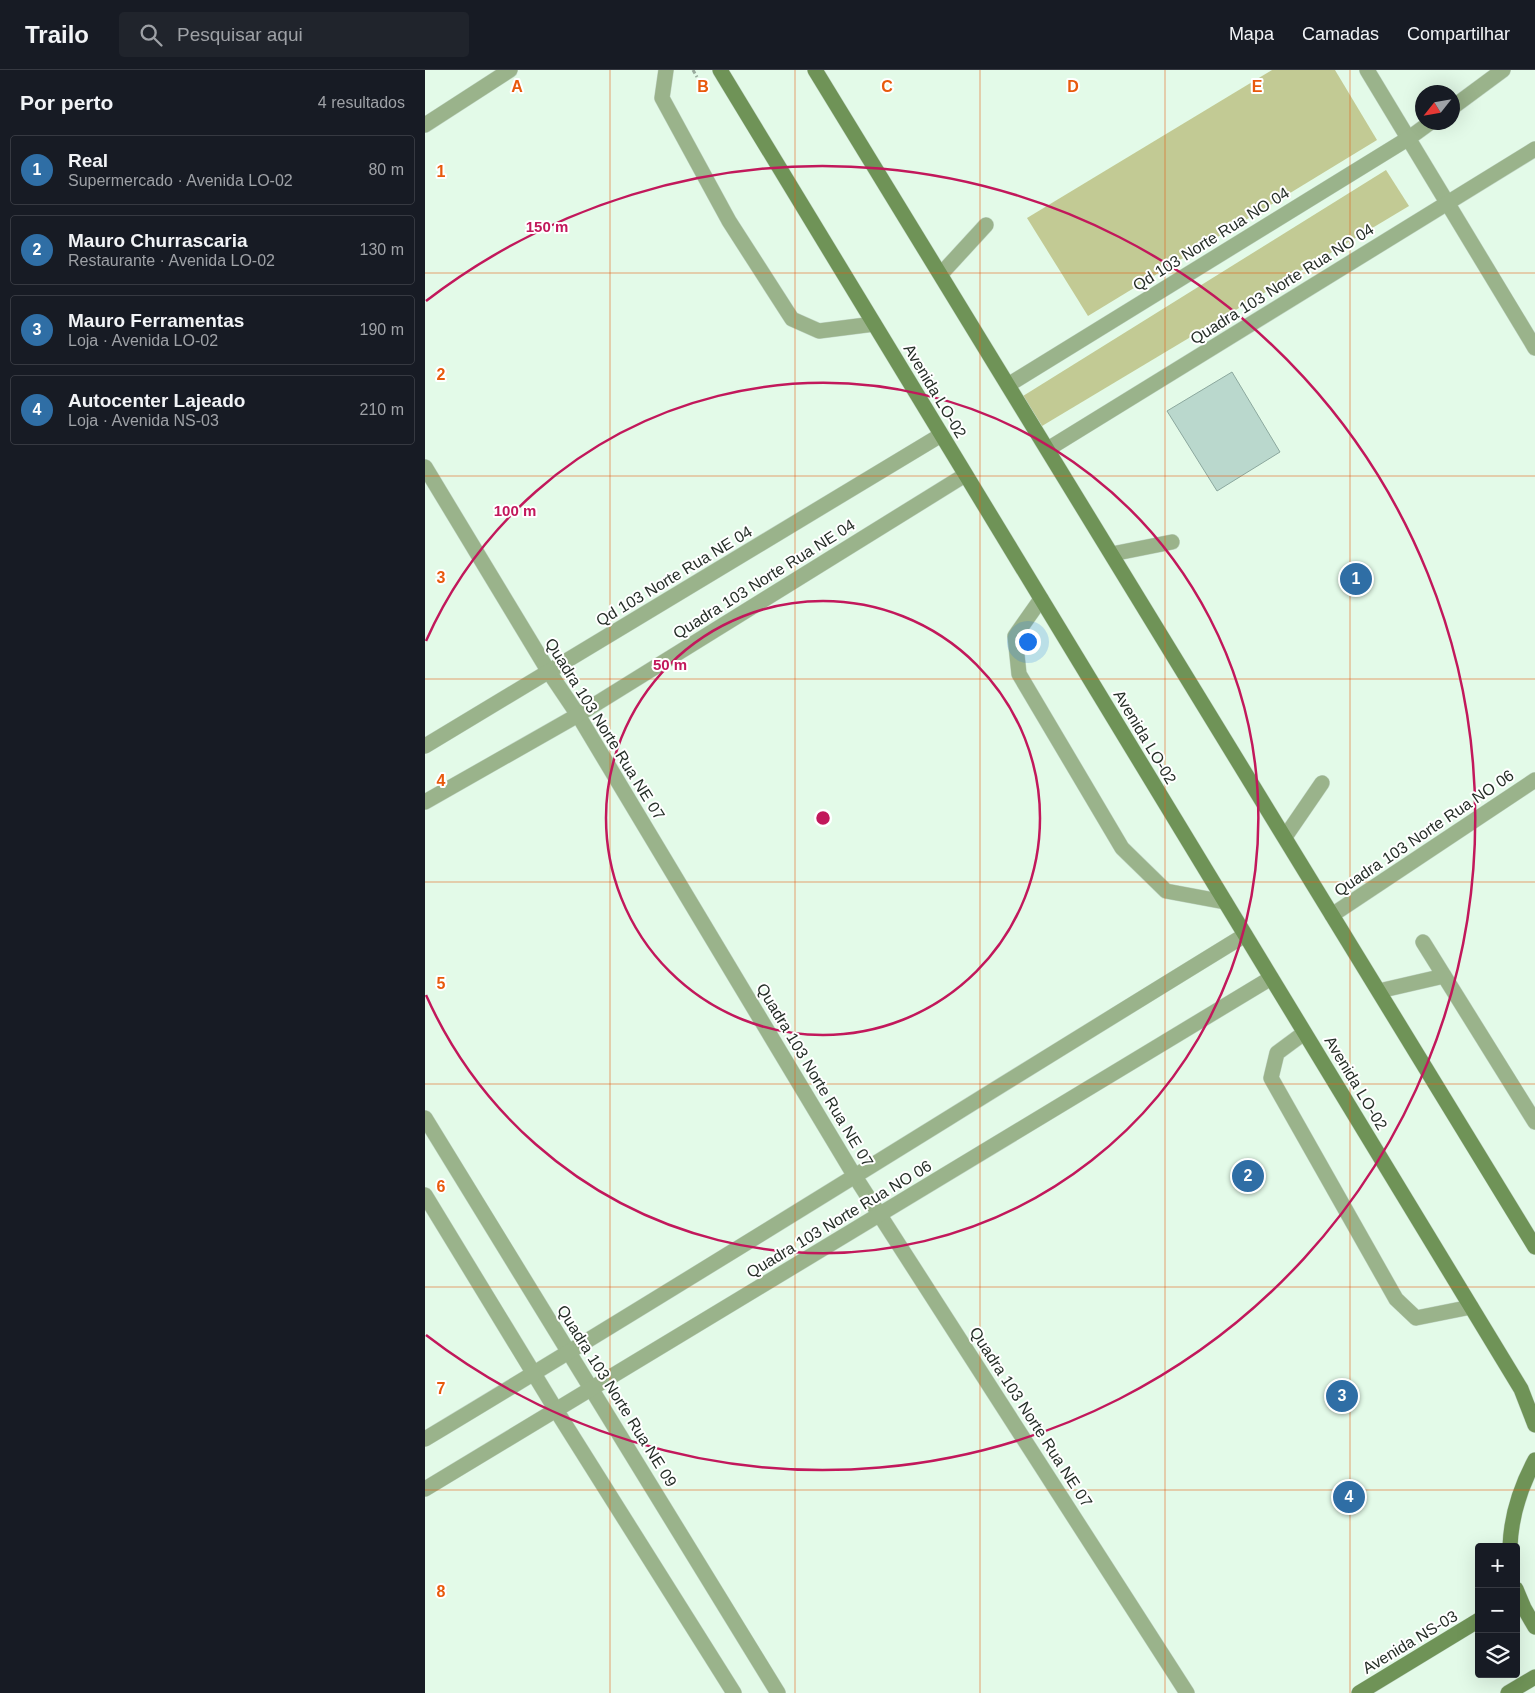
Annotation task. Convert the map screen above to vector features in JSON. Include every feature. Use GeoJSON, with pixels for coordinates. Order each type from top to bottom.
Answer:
{"type":"FeatureCollection","features":[{"type":"Feature","properties":{"kind":"street"},"geometry":{"type":"LineString","coordinates":[[425,125],[510,70]]}},
{"type":"Feature","properties":{"kind":"street"},"geometry":{"type":"LineString","coordinates":[[666,70],[662,98],[729,221],[792,319],[819,331],[874,324]]}},
{"type":"Feature","properties":{"kind":"street","name":"Avenida LO-02"},"geometry":{"type":"LineString","coordinates":[[720,70],[1521,1389],[1535,1425]]}},
{"type":"Feature","properties":{"kind":"street"},"geometry":{"type":"LineString","coordinates":[[815,70],[1535,1247]]}},
{"type":"Feature","properties":{"kind":"street"},"geometry":{"type":"LineString","coordinates":[[1367,70],[1449,202],[1535,348]]}},
{"type":"Feature","properties":{"kind":"street"},"geometry":{"type":"LineString","coordinates":[[1460,102],[1503,70]]}},
{"type":"Feature","properties":{"kind":"street","name":"Qd 103 Norte Rua NO 04"},"geometry":{"type":"LineString","coordinates":[[1008,385],[1420,130]]}},
{"type":"Feature","properties":{"kind":"street","name":"Quadra 103 Norte Rua NO 04"},"geometry":{"type":"LineString","coordinates":[[1048,449],[1535,149]]}},
{"type":"Feature","properties":{"kind":"street"},"geometry":{"type":"LineString","coordinates":[[941,274],[986,225]]}},
{"type":"Feature","properties":{"kind":"street","name":"Qd 103 Norte Rua NE 04"},"geometry":{"type":"LineString","coordinates":[[425,746],[941,435]]}},
{"type":"Feature","properties":{"kind":"street","name":"Quadra 103 Norte Rua NE 07"},"geometry":{"type":"LineString","coordinates":[[425,468],[549,672],[579,715],[854,1175],[1187,1693]]}},
{"type":"Feature","properties":{"kind":"street","name":"Quadra 103 Norte Rua NE 04"},"geometry":{"type":"LineString","coordinates":[[425,802],[579,715],[965,475]]}},
{"type":"Feature","properties":{"kind":"street"},"geometry":{"type":"LineString","coordinates":[[1112,554],[1172,542]]}},
{"type":"Feature","properties":{"kind":"street"},"geometry":{"type":"LineString","coordinates":[[1041,599],[1015,636],[1019,674],[1122,848],[1166,891],[1225,902]]}},
{"type":"Feature","properties":{"kind":"street","name":"Quadra 103 Norte Rua NO 06"},"geometry":{"type":"LineString","coordinates":[[1332,915],[1535,780]]}},
{"type":"Feature","properties":{"kind":"street"},"geometry":{"type":"LineString","coordinates":[[1285,837],[1322,782]]}},
{"type":"Feature","properties":{"kind":"street","name":"Quadra 103 Norte Rua NO 06"},"geometry":{"type":"LineString","coordinates":[[425,1439],[570,1353],[854,1175],[1245,936]]}},
{"type":"Feature","properties":{"kind":"street"},"geometry":{"type":"LineString","coordinates":[[1423,942],[1535,1122]]}},
{"type":"Feature","properties":{"kind":"street"},"geometry":{"type":"LineString","coordinates":[[1379,991],[1443,976]]}},
{"type":"Feature","properties":{"kind":"street","name":"Quadra 103 Norte Rua NO 06"},"geometry":{"type":"LineString","coordinates":[[425,1489],[880,1216],[1271,978]]}},
{"type":"Feature","properties":{"kind":"street"},"geometry":{"type":"LineString","coordinates":[[1304,1033],[1277,1053],[1271,1078],[1392,1291],[1416,1318],[1471,1307]]}},
{"type":"Feature","properties":{"kind":"street","name":"Quadra 103 Norte Rua NE 09"},"geometry":{"type":"LineString","coordinates":[[425,1118],[778,1693]]}},
{"type":"Feature","properties":{"kind":"street"},"geometry":{"type":"LineString","coordinates":[[425,1195],[556,1410],[734,1693]]}},
{"type":"Feature","properties":{"kind":"street"},"geometry":{"type":"LineString","coordinates":[[1510,1543],[1511,1528],[1519,1490],[1535,1460]]}},
{"type":"Feature","properties":{"kind":"street"},"geometry":{"type":"LineString","coordinates":[[1520,1600],[1535,1627]]}},
{"type":"Feature","properties":{"kind":"street","name":"Avenida NS-03"},"geometry":{"type":"LineString","coordinates":[[1359,1693],[1475,1622]]}},
{"type":"Feature","properties":{"kind":"street"},"geometry":{"type":"LineString","coordinates":[[1512,1692],[1535,1677]]}},
{"type":"Feature","properties":{"kind":"green space"},"geometry":{"type":"Polygon","coordinates":[[[1272,70],[1335,70],[1377,140],[1088,316],[1027,218],[1272,70]]]}},
{"type":"Feature","properties":{"kind":"green space"},"geometry":{"type":"Polygon","coordinates":[[[1386,170],[1409,206],[1042,426],[1023,396],[1386,170]]]}},
{"type":"Feature","properties":{"kind":"building"},"geometry":{"type":"Polygon","coordinates":[[[1232,372],[1280,452],[1217,491],[1167,411],[1232,372]]]}},
{"type":"Feature","properties":{"kind":"place","name":"Real"},"geometry":{"type":"Point","coordinates":[1356,579]}},
{"type":"Feature","properties":{"kind":"place","name":"Mauro Churrascaria"},"geometry":{"type":"Point","coordinates":[1248,1176]}},
{"type":"Feature","properties":{"kind":"place","name":"Mauro Ferramentas"},"geometry":{"type":"Point","coordinates":[1342,1396]}},
{"type":"Feature","properties":{"kind":"place","name":"Autocenter Lajeado"},"geometry":{"type":"Point","coordinates":[1349,1497]}}]}
